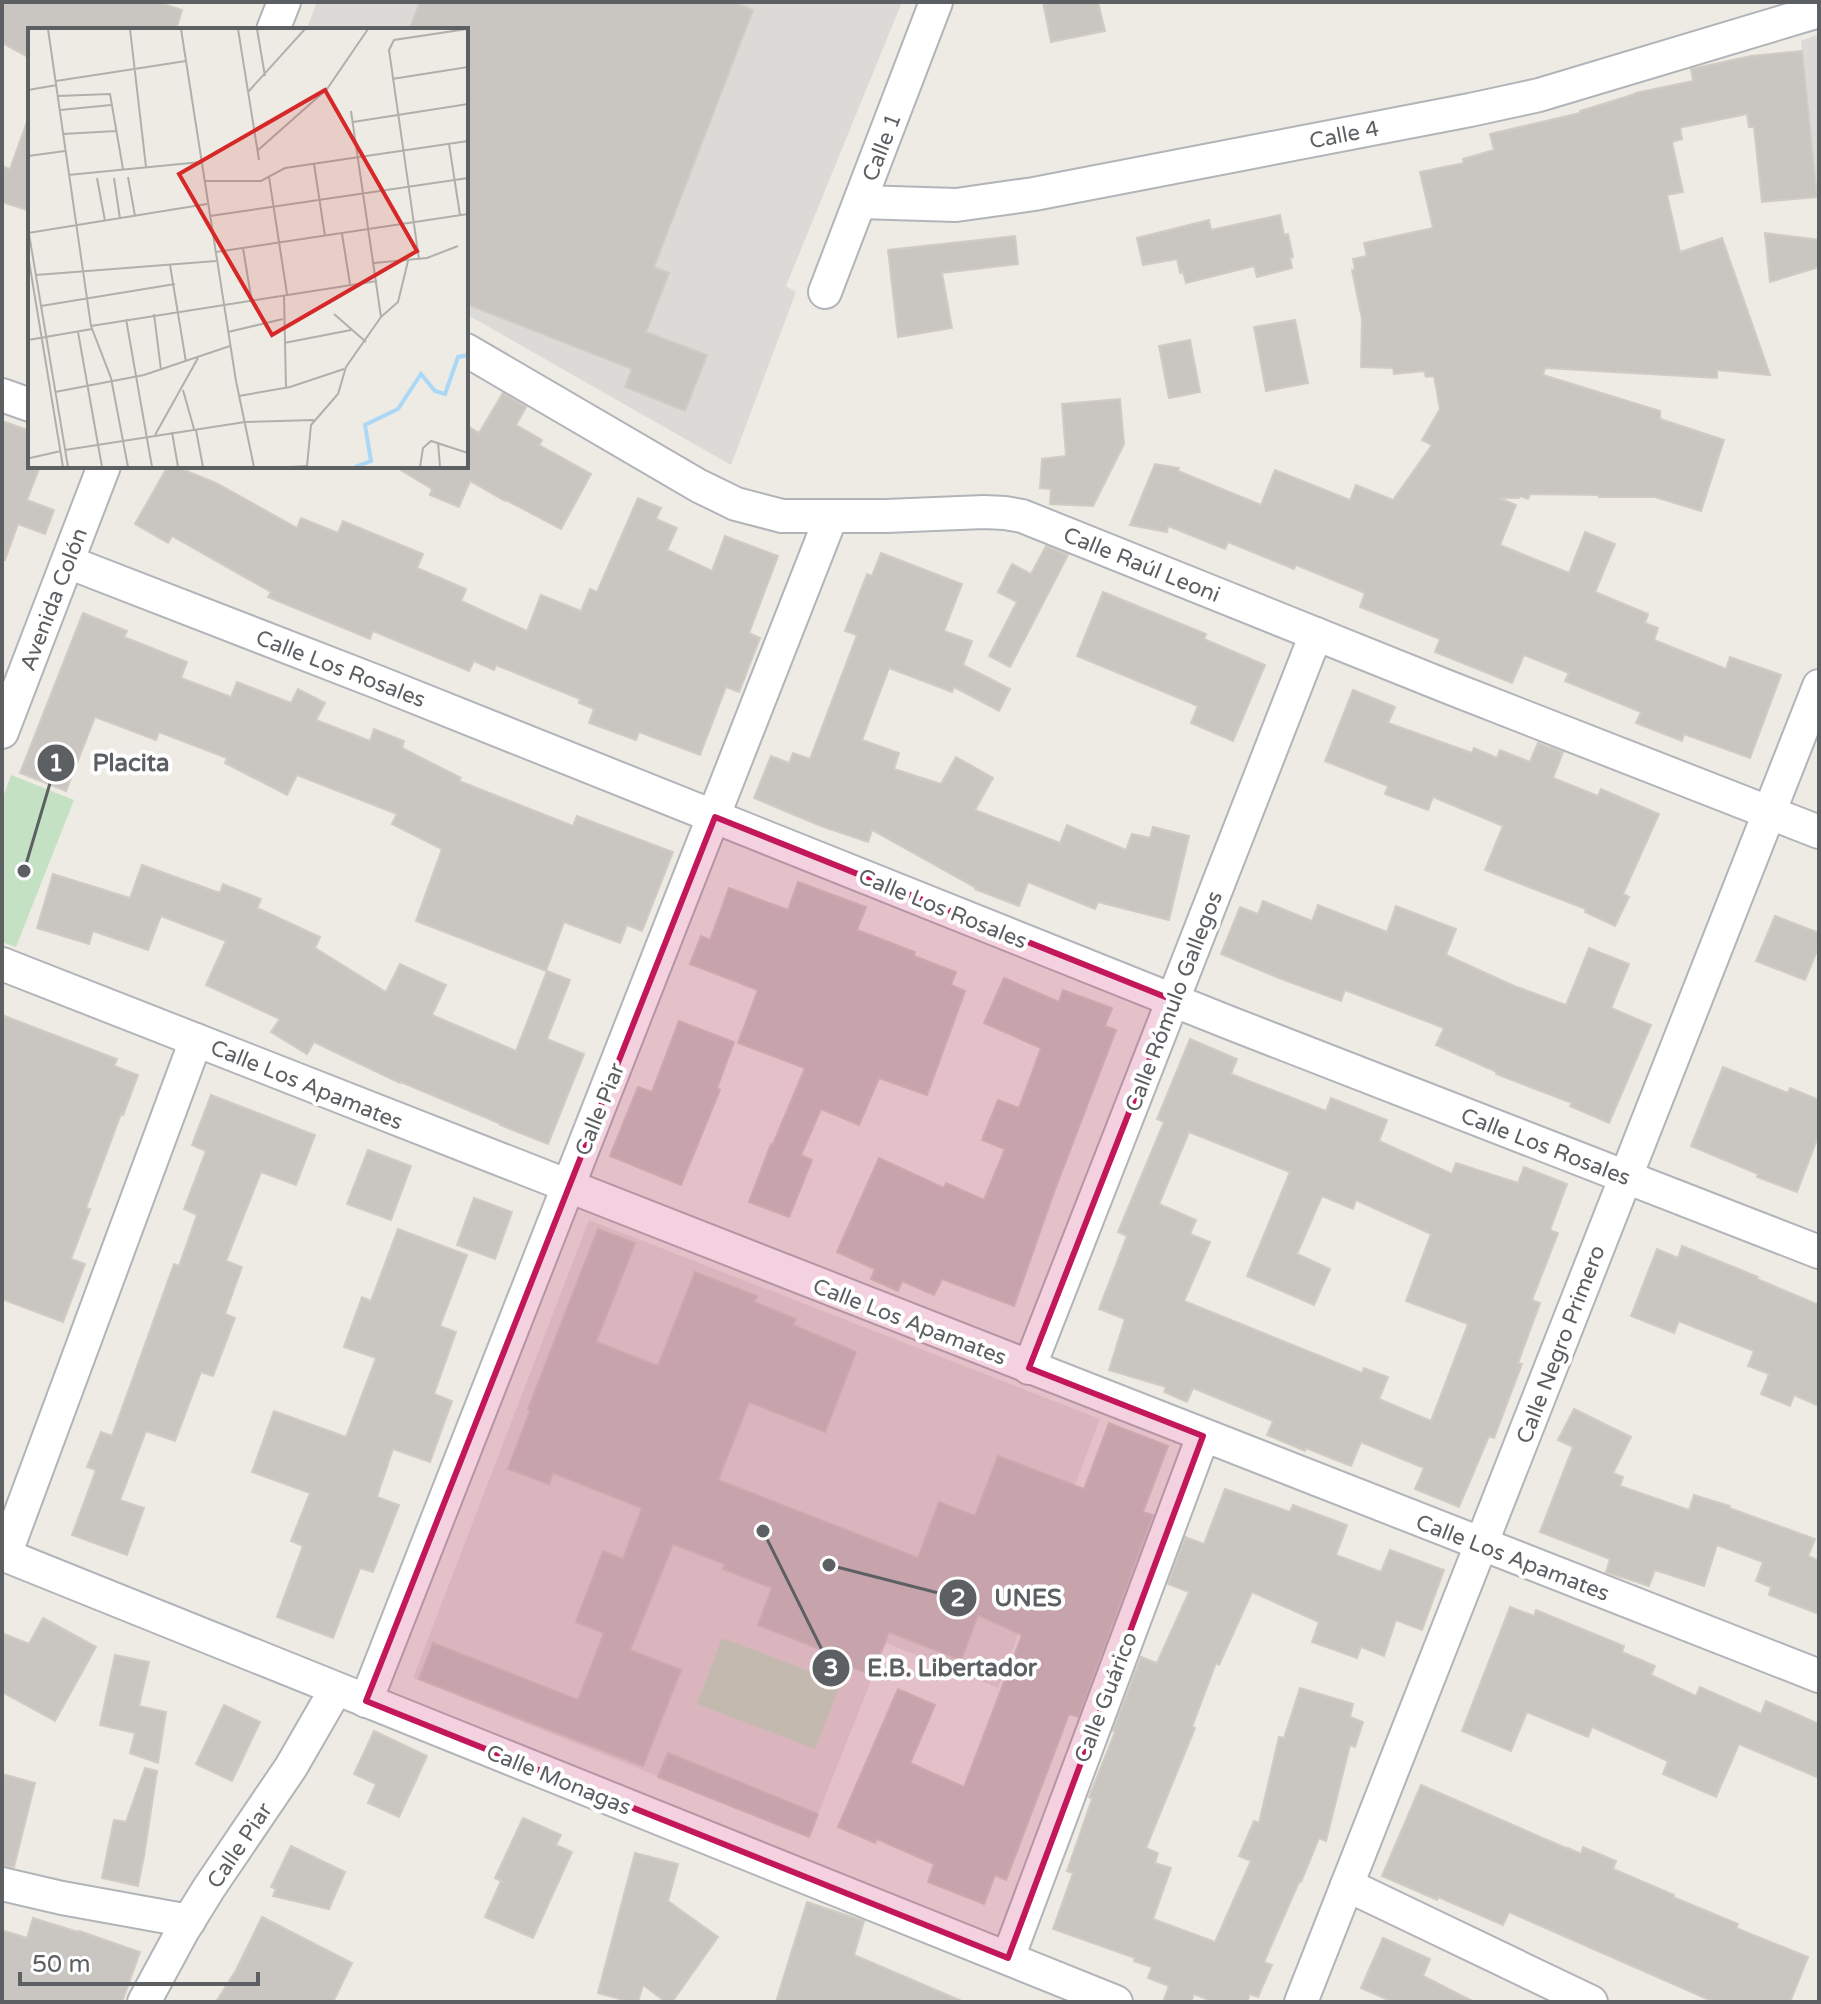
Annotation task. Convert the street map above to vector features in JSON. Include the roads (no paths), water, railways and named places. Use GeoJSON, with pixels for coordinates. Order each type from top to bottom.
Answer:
{"type":"FeatureCollection","features":[{"type":"Feature","properties":{"kind":"street","name":"Calle 1"},"geometry":{"type":"LineString","coordinates":[[825,292],[936,2]]}},
{"type":"Feature","properties":{"kind":"street","name":"Calle 4"},"geometry":{"type":"LineString","coordinates":[[860,202],[956,205],[1034,194],[1470,110],[1539,95],[1819,11]]}},
{"type":"Feature","properties":{"kind":"street","name":"Calle Raúl Leoni"},"geometry":{"type":"LineString","coordinates":[[468,351],[699,486],[736,504],[782,516],[984,512],[1022,516],[1819,832]]}},
{"type":"Feature","properties":{"kind":"street"},"geometry":{"type":"LineString","coordinates":[[2,395],[28,404]]}},
{"type":"Feature","properties":{"kind":"street","name":"Avenida Colón"},"geometry":{"type":"LineString","coordinates":[[2,732],[103,468]]}},
{"type":"Feature","properties":{"kind":"street","name":"Calle Piar"},"geometry":{"type":"LineString","coordinates":[[366,1701],[831,517]]}},
{"type":"Feature","properties":{"kind":"street","name":"Calle Los Rosales"},"geometry":{"type":"LineString","coordinates":[[68,562],[1819,1252]]}},
{"type":"Feature","properties":{"kind":"street","name":"Calle Rómulo Gallegos"},"geometry":{"type":"LineString","coordinates":[[1029,1368],[1316,634]]}},
{"type":"Feature","properties":{"kind":"street","name":"Calle Negro Primero"},"geometry":{"type":"LineString","coordinates":[[1301,2002],[1819,686]]}},
{"type":"Feature","properties":{"kind":"street","name":"Calle Los Apamates"},"geometry":{"type":"LineString","coordinates":[[2,964],[1819,1676]]}},
{"type":"Feature","properties":{"kind":"street"},"geometry":{"type":"LineString","coordinates":[[4,1554],[196,1040]]}},
{"type":"Feature","properties":{"kind":"street","name":"Calle Guárico"},"geometry":{"type":"LineString","coordinates":[[1008,1958],[1203,1436]]}},
{"type":"Feature","properties":{"kind":"street","name":"Calle Monagas"},"geometry":{"type":"LineString","coordinates":[[4,1554],[1116,2002]]}},
{"type":"Feature","properties":{"kind":"street","name":"Calle Piar"},"geometry":{"type":"LineString","coordinates":[[144,2002],[189,1921],[291,1767],[336,1689]]}},
{"type":"Feature","properties":{"kind":"street"},"geometry":{"type":"LineString","coordinates":[[2,1884],[189,1921]]}},
{"type":"Feature","properties":{"kind":"street"},"geometry":{"type":"LineString","coordinates":[[1347,1885],[1591,2002]]}},
{"type":"Feature","properties":{"kind":"place","name":"Placita"},"geometry":{"type":"Point","coordinates":[24,871]}},
{"type":"Feature","properties":{"kind":"place","name":"E.B. Libertador"},"geometry":{"type":"Point","coordinates":[763,1531]}},
{"type":"Feature","properties":{"kind":"place","name":"UNES"},"geometry":{"type":"Point","coordinates":[829,1565]}}]}
